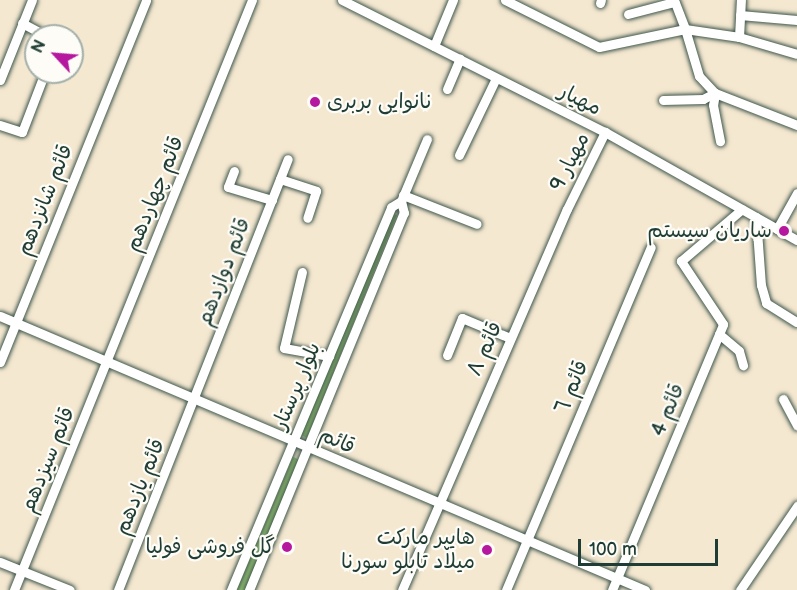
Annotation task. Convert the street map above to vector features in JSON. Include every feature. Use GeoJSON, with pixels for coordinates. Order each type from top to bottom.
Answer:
{"type":"FeatureCollection","features":[{"type":"Feature","properties":{"kind":"street"},"geometry":{"type":"LineString","coordinates":[[0,80],[4,60],[32,0]]}},
{"type":"Feature","properties":{"kind":"street","name":"قائم شانزدهم"},"geometry":{"type":"LineString","coordinates":[[0,362],[146,0]]}},
{"type":"Feature","properties":{"kind":"street","name":"قائم چهاردهم"},"geometry":{"type":"LineString","coordinates":[[108,361],[252,0]]}},
{"type":"Feature","properties":{"kind":"street","name":"مهیار"},"geometry":{"type":"LineString","coordinates":[[342,0],[605,132],[797,240]]}},
{"type":"Feature","properties":{"kind":"street"},"geometry":{"type":"LineString","coordinates":[[434,46],[453,0]]}},
{"type":"Feature","properties":{"kind":"street"},"geometry":{"type":"LineString","coordinates":[[505,0],[599,47],[685,29],[739,37],[797,54]]}},
{"type":"Feature","properties":{"kind":"street"},"geometry":{"type":"LineString","coordinates":[[739,37],[741,0]]}},
{"type":"Feature","properties":{"kind":"street"},"geometry":{"type":"LineString","coordinates":[[628,14],[674,1],[699,76],[715,93],[797,125]]}},
{"type":"Feature","properties":{"kind":"street"},"geometry":{"type":"LineString","coordinates":[[740,15],[797,20]]}},
{"type":"Feature","properties":{"kind":"street"},"geometry":{"type":"LineString","coordinates":[[447,89],[460,59]]}},
{"type":"Feature","properties":{"kind":"street"},"geometry":{"type":"LineString","coordinates":[[459,155],[496,78]]}},
{"type":"Feature","properties":{"kind":"street"},"geometry":{"type":"LineString","coordinates":[[0,125],[22,132],[40,84]]}},
{"type":"Feature","properties":{"kind":"street"},"geometry":{"type":"LineString","coordinates":[[663,100],[703,99],[715,93]]}},
{"type":"Feature","properties":{"kind":"street"},"geometry":{"type":"LineString","coordinates":[[715,93],[712,105],[720,141]]}},
{"type":"Feature","properties":{"kind":"street","name":"مهیار 9"},"geometry":{"type":"LineString","coordinates":[[567,209],[605,132]]}},
{"type":"Feature","properties":{"kind":"street","name":"بلوار پرستار"},"geometry":{"type":"LineString","coordinates":[[231,590],[391,207],[402,198],[427,139]]}},
{"type":"Feature","properties":{"kind":"street","name":"قائم دوازدهم"},"geometry":{"type":"LineString","coordinates":[[195,398],[288,159]]}},
{"type":"Feature","properties":{"kind":"street"},"geometry":{"type":"LineString","coordinates":[[234,171],[228,187],[272,200]]}},
{"type":"Feature","properties":{"kind":"street"},"geometry":{"type":"LineString","coordinates":[[280,179],[316,191],[308,218]]}},
{"type":"Feature","properties":{"kind":"street"},"geometry":{"type":"LineString","coordinates":[[777,229],[797,193]]}},
{"type":"Feature","properties":{"kind":"street"},"geometry":{"type":"LineString","coordinates":[[402,198],[477,224]]}},
{"type":"Feature","properties":{"kind":"street","name":"بلوار پرستار"},"geometry":{"type":"LineString","coordinates":[[249,590],[404,213],[402,198]]}},
{"type":"Feature","properties":{"kind":"street","name":"قائم ٨"},"geometry":{"type":"LineString","coordinates":[[402,590],[567,209]]}},
{"type":"Feature","properties":{"kind":"street"},"geometry":{"type":"LineString","coordinates":[[742,209],[681,261],[723,324],[719,334],[739,351],[743,365]]}},
{"type":"Feature","properties":{"kind":"street"},"geometry":{"type":"LineString","coordinates":[[756,217],[761,285],[766,303],[797,322]]}},
{"type":"Feature","properties":{"kind":"street","name":"قائم ٦"},"geometry":{"type":"LineString","coordinates":[[506,590],[651,247]]}},
{"type":"Feature","properties":{"kind":"street"},"geometry":{"type":"LineString","coordinates":[[302,272],[284,348],[329,356]]}},
{"type":"Feature","properties":{"kind":"street","name":"قائم"},"geometry":{"type":"LineString","coordinates":[[0,316],[195,398],[437,505],[645,590]]}},
{"type":"Feature","properties":{"kind":"street"},"geometry":{"type":"LineString","coordinates":[[447,355],[462,318],[510,338]]}},
{"type":"Feature","properties":{"kind":"street","name":"قائم 4"},"geometry":{"type":"LineString","coordinates":[[612,590],[719,334]]}},
{"type":"Feature","properties":{"kind":"street","name":"قائم سیزدهم"},"geometry":{"type":"LineString","coordinates":[[14,590],[108,361]]}},
{"type":"Feature","properties":{"kind":"street","name":"قائم یازدهم"},"geometry":{"type":"LineString","coordinates":[[118,590],[195,398]]}},
{"type":"Feature","properties":{"kind":"street"},"geometry":{"type":"LineString","coordinates":[[783,399],[797,425]]}},
{"type":"Feature","properties":{"kind":"street"},"geometry":{"type":"LineString","coordinates":[[740,590],[797,506]]}},
{"type":"Feature","properties":{"kind":"street"},"geometry":{"type":"LineString","coordinates":[[0,562],[70,590]]}},
{"type":"Feature","properties":{"kind":"green space"},"geometry":{"type":"Polygon","coordinates":[[[393,214],[397,215],[307,438],[301,435],[393,214]]]}},
{"type":"Feature","properties":{"kind":"green space"},"geometry":{"type":"Polygon","coordinates":[[[293,457],[300,460],[245,590],[237,590],[293,457]]]}},
{"type":"Feature","properties":{"kind":"place","name":"نانوایی بربری"},"geometry":{"type":"Point","coordinates":[315,102]}},
{"type":"Feature","properties":{"kind":"place","name":"ساریان سیستم"},"geometry":{"type":"Point","coordinates":[784,231]}},
{"type":"Feature","properties":{"kind":"place","name":"گل فروشی فولیا"},"geometry":{"type":"Point","coordinates":[287,547]}},
{"type":"Feature","properties":{"kind":"place","name":"هایپر مارکت میلاد تابلو سورنا"},"geometry":{"type":"Point","coordinates":[487,550]}}]}
